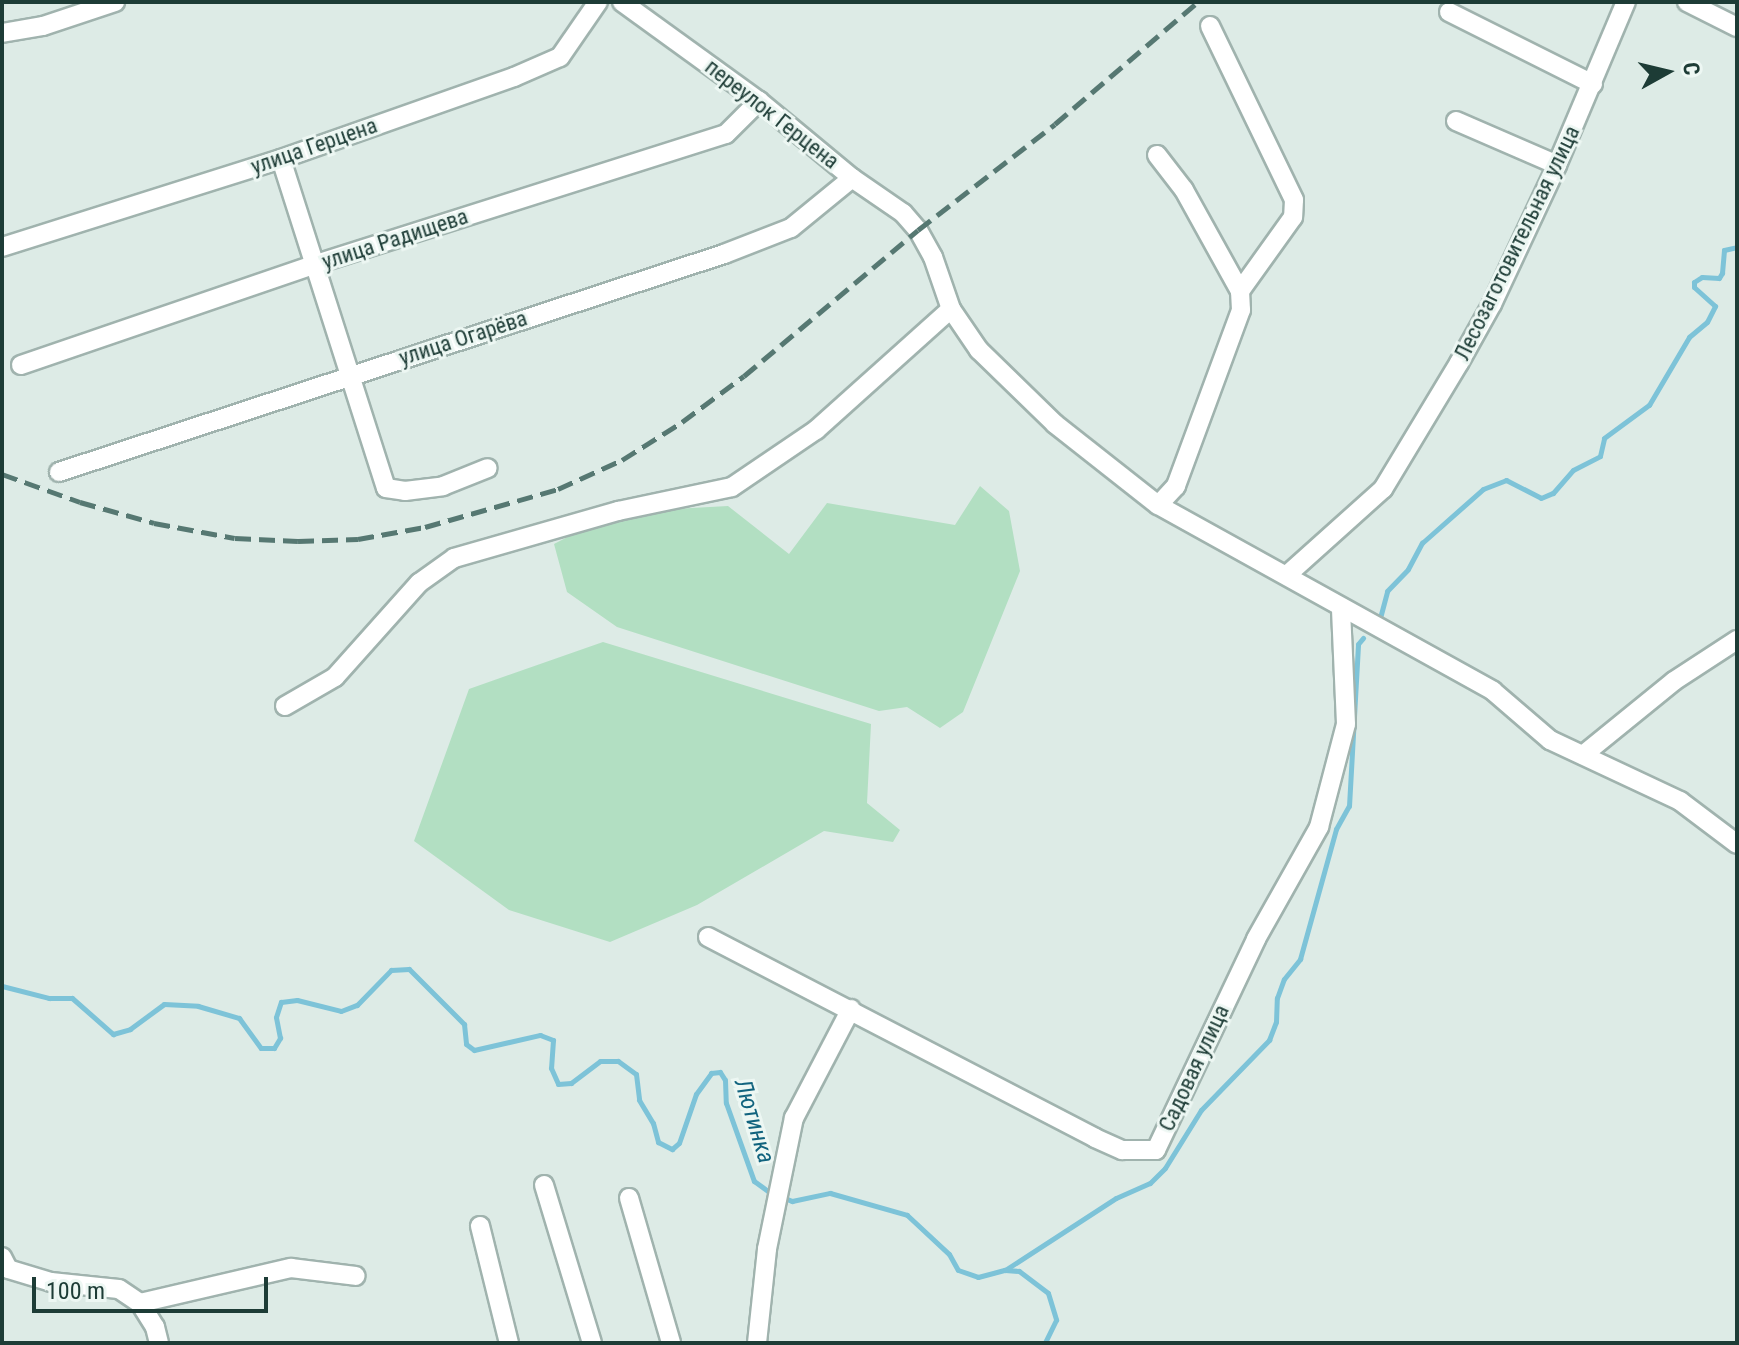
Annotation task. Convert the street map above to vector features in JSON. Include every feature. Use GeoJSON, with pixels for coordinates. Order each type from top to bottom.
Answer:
{"type":"FeatureCollection","features":[{"type":"Feature","properties":{"kind":"street"},"geometry":{"type":"LineString","coordinates":[[2,33],[43,26],[115,2]]}},
{"type":"Feature","properties":{"kind":"street","name":"улица Герцена"},"geometry":{"type":"LineString","coordinates":[[2,247],[281,159],[514,77],[560,57],[598,2]]}},
{"type":"Feature","properties":{"kind":"street","name":"переулок Герцена"},"geometry":{"type":"LineString","coordinates":[[622,2],[759,101],[852,178],[903,213],[918,230],[933,257],[951,309]]}},
{"type":"Feature","properties":{"kind":"street","name":"Лесозаготовительная улица"},"geometry":{"type":"LineString","coordinates":[[1287,575],[1383,489],[1492,304],[1593,84],[1626,2]]}},
{"type":"Feature","properties":{"kind":"street"},"geometry":{"type":"LineString","coordinates":[[1687,2],[1737,27]]}},
{"type":"Feature","properties":{"kind":"street"},"geometry":{"type":"LineString","coordinates":[[1449,12],[1593,84]]}},
{"type":"Feature","properties":{"kind":"street"},"geometry":{"type":"LineString","coordinates":[[1210,26],[1294,200],[1293,217],[1240,291]]}},
{"type":"Feature","properties":{"kind":"street","name":"улица Радищева"},"geometry":{"type":"LineString","coordinates":[[21,365],[316,264],[726,134],[759,101]]}},
{"type":"Feature","properties":{"kind":"street"},"geometry":{"type":"LineString","coordinates":[[1456,121],[1557,165]]}},
{"type":"Feature","properties":{"kind":"street"},"geometry":{"type":"LineString","coordinates":[[1157,155],[1184,190],[1240,291],[1241,310],[1176,486],[1158,505]]}},
{"type":"Feature","properties":{"kind":"street"},"geometry":{"type":"LineString","coordinates":[[281,159],[386,488],[405,491],[443,486],[488,468]]}},
{"type":"Feature","properties":{"kind":"street","name":"улица Огарёва"},"geometry":{"type":"LineString","coordinates":[[59,472],[737,249],[791,228],[852,178]]}},
{"type":"Feature","properties":{"kind":"street"},"geometry":{"type":"LineString","coordinates":[[285,706],[335,677],[419,583],[454,558],[618,511],[732,487],[816,430],[951,309],[979,350],[1044,413],[1158,505],[1493,691],[1550,740],[1680,801],[1737,844]]}},
{"type":"Feature","properties":{"kind":"street","name":"Садовая улица"},"geometry":{"type":"LineString","coordinates":[[708,937],[1095,1138],[1122,1150],[1156,1150],[1256,939],[1319,827],[1346,724],[1341,608]]}},
{"type":"Feature","properties":{"kind":"street"},"geometry":{"type":"LineString","coordinates":[[1583,755],[1674,681],[1737,640]]}},
{"type":"Feature","properties":{"kind":"street"},"geometry":{"type":"LineString","coordinates":[[757,1343],[775,1207],[794,1118],[851,1009]]}},
{"type":"Feature","properties":{"kind":"street"},"geometry":{"type":"LineString","coordinates":[[544,1185],[592,1343]]}},
{"type":"Feature","properties":{"kind":"street"},"geometry":{"type":"LineString","coordinates":[[629,1198],[671,1343]]}},
{"type":"Feature","properties":{"kind":"street"},"geometry":{"type":"LineString","coordinates":[[480,1226],[509,1343]]}},
{"type":"Feature","properties":{"kind":"street"},"geometry":{"type":"LineString","coordinates":[[2,1257],[8,1269],[51,1282],[119,1289],[140,1303],[155,1327],[159,1343]]}},
{"type":"Feature","properties":{"kind":"street"},"geometry":{"type":"LineString","coordinates":[[140,1303],[291,1268],[356,1276]]}},
{"type":"Feature","properties":{"kind":"green space"},"geometry":{"type":"Polygon","coordinates":[[[980,486],[1009,511],[1020,571],[963,712],[940,728],[907,707],[879,711],[617,627],[567,592],[554,544],[581,530],[655,510],[728,506],[789,554],[827,503],[955,525],[980,486]]]}},
{"type":"Feature","properties":{"kind":"green space"},"geometry":{"type":"Polygon","coordinates":[[[603,642],[871,724],[867,803],[900,830],[893,842],[824,831],[697,905],[610,942],[509,910],[414,841],[469,689],[603,642]]]}},
{"type":"Feature","properties":{"kind":"waterway"},"geometry":{"type":"LineString","coordinates":[[1737,227],[1737,234]]}},
{"type":"Feature","properties":{"kind":"waterway"},"geometry":{"type":"LineString","coordinates":[[1375,620],[1380,618],[1387,591],[1408,569],[1422,543],[1483,489],[1506,480],[1541,498],[1553,493],[1573,470],[1600,456],[1604,438],[1649,405],[1689,337],[1707,322],[1715,306],[1694,287],[1694,282],[1702,277],[1719,278],[1724,250],[1737,247]]}},
{"type":"Feature","properties":{"kind":"waterway"},"geometry":{"type":"LineString","coordinates":[[1005,1270],[1116,1198],[1150,1183],[1165,1168],[1201,1110],[1269,1040],[1276,1022],[1277,998],[1284,979],[1300,959],[1336,829],[1349,806],[1358,644],[1363,638]]}},
{"type":"Feature","properties":{"kind":"waterway","name":"Лютинка"},"geometry":{"type":"LineString","coordinates":[[2,986],[49,998],[72,998],[113,1034],[130,1029],[164,1004],[198,1006],[239,1018],[261,1048],[274,1048],[280,1038],[276,1017],[281,1002],[297,1000],[341,1011],[357,1005],[391,970],[409,969],[464,1024],[466,1044],[474,1050],[540,1035],[553,1040],[551,1068],[558,1084],[571,1083],[600,1061],[618,1061],[636,1074],[639,1100],[653,1123],[658,1142],[672,1149],[679,1143],[696,1094],[711,1073],[720,1072],[725,1080],[726,1103],[754,1181],[772,1194]]}},
{"type":"Feature","properties":{"kind":"waterway","name":"Лютинка"},"geometry":{"type":"LineString","coordinates":[[782,1197],[792,1201],[830,1193],[907,1215],[949,1254],[958,1270],[978,1277],[1005,1270],[1019,1271],[1048,1293],[1056,1320],[1045,1343]]}},
{"type":"Feature","properties":{"kind":"railway"},"geometry":{"type":"LineString","coordinates":[[2,474],[80,502],[154,523],[235,538],[298,541],[358,539],[425,527],[558,489],[622,460],[682,422],[744,376],[918,230],[1055,124],[1198,2]]}}]}
